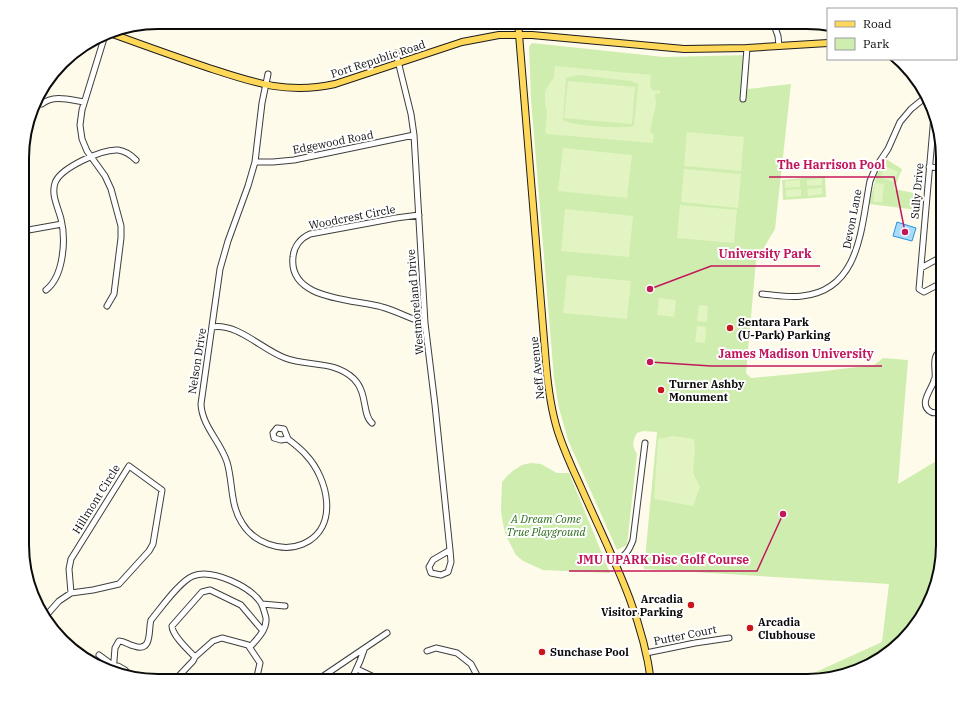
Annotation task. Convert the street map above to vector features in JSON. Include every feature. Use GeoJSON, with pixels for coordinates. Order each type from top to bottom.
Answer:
{"type":"FeatureCollection","features":[{"type":"Feature","properties":{"kind":"main road","name":"Neff Avenue"},"geometry":{"type":"LineString","coordinates":[[518,29],[549,396],[556,427],[568,458],[634,609],[646,653],[649,674]]}},
{"type":"Feature","properties":{"kind":"main road","name":"Port Republic Road"},"geometry":{"type":"LineString","coordinates":[[117,36],[168,55],[265,85],[295,89],[323,86],[343,81],[472,39],[499,35],[518,35],[678,49],[713,50],[827,43]]}},
{"type":"Feature","properties":{"kind":"street"},"geometry":{"type":"LineString","coordinates":[[776,29],[779,46]]}},
{"type":"Feature","properties":{"kind":"street"},"geometry":{"type":"LineString","coordinates":[[104,41],[84,102],[81,117],[81,131],[84,144],[90,157],[110,185],[121,226],[121,238],[114,294],[107,306]]}},
{"type":"Feature","properties":{"kind":"street"},"geometry":{"type":"LineString","coordinates":[[743,99],[747,48]]}},
{"type":"Feature","properties":{"kind":"street","name":"Westmoreland Drive"},"geometry":{"type":"LineString","coordinates":[[396,53],[411,114],[414,135],[425,323],[435,405],[450,550],[451,562],[448,572],[444,575],[430,572],[429,567],[432,561],[450,550]]}},
{"type":"Feature","properties":{"kind":"street","name":"Nelson Drive"},"geometry":{"type":"LineString","coordinates":[[268,74],[265,85],[255,162],[223,258],[201,401],[203,418],[219,444],[226,461],[234,503],[242,524],[248,531],[260,540],[285,548],[298,546],[312,538],[322,526],[326,518],[327,507],[324,488],[317,471],[306,455],[288,439]]}},
{"type":"Feature","properties":{"kind":"street"},"geometry":{"type":"LineString","coordinates":[[42,104],[56,98],[84,102]]}},
{"type":"Feature","properties":{"kind":"street","name":"Devon Lane"},"geometry":{"type":"LineString","coordinates":[[762,294],[796,297],[810,295],[829,287],[843,276],[851,264],[856,252],[870,181],[874,171],[888,149],[900,122],[911,109],[922,100]]}},
{"type":"Feature","properties":{"kind":"street","name":"Sully Drive"},"geometry":{"type":"LineString","coordinates":[[933,129],[919,289],[920,291],[924,292],[936,286]]}},
{"type":"Feature","properties":{"kind":"street","name":"Edgewood Road"},"geometry":{"type":"LineString","coordinates":[[255,162],[294,160],[414,135]]}},
{"type":"Feature","properties":{"kind":"street"},"geometry":{"type":"LineString","coordinates":[[46,290],[54,282],[61,261],[64,243],[62,224],[54,198],[55,183],[63,172],[90,157],[117,150],[126,152],[136,160]]}},
{"type":"Feature","properties":{"kind":"street"},"geometry":{"type":"LineString","coordinates":[[929,166],[936,167]]}},
{"type":"Feature","properties":{"kind":"street","name":"Woodcrest Circle"},"geometry":{"type":"LineString","coordinates":[[419,215],[310,234],[303,238],[297,246],[293,257],[293,265],[297,277],[304,285],[313,291],[335,298],[383,307],[425,323]]}},
{"type":"Feature","properties":{"kind":"street"},"geometry":{"type":"LineString","coordinates":[[29,230],[62,224]]}},
{"type":"Feature","properties":{"kind":"street"},"geometry":{"type":"LineString","coordinates":[[921,268],[936,260]]}},
{"type":"Feature","properties":{"kind":"street"},"geometry":{"type":"LineString","coordinates":[[212,327],[221,327],[236,331],[287,359],[331,366],[346,372],[361,389],[365,402],[367,418],[372,423]]}},
{"type":"Feature","properties":{"kind":"street"},"geometry":{"type":"LineString","coordinates":[[936,357],[934,380],[926,398],[926,406],[929,410],[936,412]]}},
{"type":"Feature","properties":{"kind":"street"},"geometry":{"type":"LineString","coordinates":[[614,561],[622,558],[630,550],[633,540],[645,443]]}},
{"type":"Feature","properties":{"kind":"street","name":"Hillmont Circle"},"geometry":{"type":"LineString","coordinates":[[129,466],[162,490],[153,544],[149,551],[119,584],[94,590],[71,593],[69,570],[71,559],[129,466]]}},
{"type":"Feature","properties":{"kind":"street"},"geometry":{"type":"LineString","coordinates":[[114,666],[115,648],[119,641],[124,641],[135,647],[142,647],[148,642],[151,620],[183,582],[194,575],[206,574],[219,576],[229,580],[252,593],[262,604],[266,619],[263,631],[250,647]]}},
{"type":"Feature","properties":{"kind":"street"},"geometry":{"type":"LineString","coordinates":[[195,658],[180,641],[172,626],[202,592],[210,590],[241,605],[263,631]]}},
{"type":"Feature","properties":{"kind":"street"},"geometry":{"type":"LineString","coordinates":[[49,613],[59,601],[71,593]]}},
{"type":"Feature","properties":{"kind":"street"},"geometry":{"type":"LineString","coordinates":[[262,604],[285,606]]}},
{"type":"Feature","properties":{"kind":"street"},"geometry":{"type":"LineString","coordinates":[[326,674],[364,650],[387,633]]}},
{"type":"Feature","properties":{"kind":"street"},"geometry":{"type":"LineString","coordinates":[[181,674],[195,658],[218,638],[225,638],[246,644],[250,647],[260,665],[258,674]]}},
{"type":"Feature","properties":{"kind":"street","name":"Putter Court"},"geometry":{"type":"LineString","coordinates":[[646,653],[688,644],[729,638]]}},
{"type":"Feature","properties":{"kind":"street"},"geometry":{"type":"LineString","coordinates":[[427,651],[436,648],[457,653],[471,664],[476,674]]}},
{"type":"Feature","properties":{"kind":"street"},"geometry":{"type":"LineString","coordinates":[[354,674],[364,650]]}},
{"type":"Feature","properties":{"kind":"street"},"geometry":{"type":"LineString","coordinates":[[99,655],[114,666]]}},
{"type":"Feature","properties":{"kind":"street"},"geometry":{"type":"LineString","coordinates":[[114,666],[123,669]]}},
{"type":"Feature","properties":{"kind":"street"},"geometry":{"type":"LineString","coordinates":[[356,669],[367,674]]}},
{"type":"Feature","properties":{"kind":"green space"},"geometry":{"type":"Polygon","coordinates":[[[532,43],[664,57],[750,55],[748,89],[791,84],[775,229],[756,261],[746,373],[751,378],[874,365],[883,358],[908,360],[898,484],[936,461],[936,553],[934,570],[929,586],[923,602],[909,624],[892,642],[864,661],[832,672],[812,674],[882,642],[889,584],[644,569],[657,432],[643,431],[637,433],[634,439],[633,446],[637,454],[627,545],[617,550],[568,440],[559,408],[554,378],[531,99],[529,47],[532,43]]]}},
{"type":"Feature","properties":{"kind":"green space"},"geometry":{"type":"Polygon","coordinates":[[[555,66],[651,75],[650,86],[653,91],[660,90],[660,93],[655,94],[656,104],[650,131],[654,135],[653,142],[547,134],[545,132],[547,111],[545,92],[554,77],[555,66]],[[578,75],[566,78],[563,120],[576,124],[598,126],[634,126],[638,84],[631,81],[578,75]]]}},
{"type":"Feature","properties":{"kind":"green space"},"geometry":{"type":"Polygon","coordinates":[[[568,81],[635,87],[632,124],[564,118],[568,81]]]}},
{"type":"Feature","properties":{"kind":"green space"},"geometry":{"type":"Polygon","coordinates":[[[687,132],[744,137],[741,171],[684,166],[687,132]]]}},
{"type":"Feature","properties":{"kind":"green space"},"geometry":{"type":"Polygon","coordinates":[[[563,148],[632,155],[627,198],[558,191],[563,148]]]}},
{"type":"Feature","properties":{"kind":"green space"},"geometry":{"type":"Polygon","coordinates":[[[886,159],[902,169],[894,189],[919,194],[918,210],[869,204],[877,174],[886,159]]]}},
{"type":"Feature","properties":{"kind":"green space"},"geometry":{"type":"Polygon","coordinates":[[[885,166],[898,172],[893,182],[880,177],[885,166]]]}},
{"type":"Feature","properties":{"kind":"green space"},"geometry":{"type":"Polygon","coordinates":[[[684,169],[741,174],[738,208],[681,202],[684,169]]]}},
{"type":"Feature","properties":{"kind":"green space"},"geometry":{"type":"Polygon","coordinates":[[[825,176],[826,197],[783,200],[782,180],[825,176]]]}},
{"type":"Feature","properties":{"kind":"green space"},"geometry":{"type":"Polygon","coordinates":[[[822,178],[822,185],[807,186],[807,180],[822,178]]]}},
{"type":"Feature","properties":{"kind":"green space"},"geometry":{"type":"Polygon","coordinates":[[[800,180],[800,187],[785,188],[785,181],[800,180]]]}},
{"type":"Feature","properties":{"kind":"green space"},"geometry":{"type":"Polygon","coordinates":[[[875,183],[884,184],[882,202],[873,202],[875,183]]]}},
{"type":"Feature","properties":{"kind":"green space"},"geometry":{"type":"Polygon","coordinates":[[[822,188],[823,194],[808,196],[807,189],[822,188]]]}},
{"type":"Feature","properties":{"kind":"green space"},"geometry":{"type":"Polygon","coordinates":[[[801,189],[801,196],[786,197],[786,190],[801,189]]]}},
{"type":"Feature","properties":{"kind":"green space"},"geometry":{"type":"Polygon","coordinates":[[[680,205],[737,210],[734,243],[677,238],[680,205]]]}},
{"type":"Feature","properties":{"kind":"green space"},"geometry":{"type":"Polygon","coordinates":[[[565,209],[633,216],[629,257],[561,251],[565,209]]]}},
{"type":"Feature","properties":{"kind":"green space"},"geometry":{"type":"Polygon","coordinates":[[[567,275],[631,281],[627,319],[563,313],[567,275]]]}},
{"type":"Feature","properties":{"kind":"green space"},"geometry":{"type":"Polygon","coordinates":[[[659,298],[676,300],[674,317],[657,315],[659,298]]]}},
{"type":"Feature","properties":{"kind":"green space"},"geometry":{"type":"Polygon","coordinates":[[[699,305],[708,306],[707,322],[697,321],[699,305]]]}},
{"type":"Feature","properties":{"kind":"green space"},"geometry":{"type":"Polygon","coordinates":[[[697,326],[706,327],[705,343],[695,342],[697,326]]]}},
{"type":"Feature","properties":{"kind":"green space"},"geometry":{"type":"Polygon","coordinates":[[[673,436],[694,439],[695,449],[693,473],[700,487],[693,506],[654,499],[658,439],[673,436]]]}},
{"type":"Feature","properties":{"kind":"green space","name":"A Dream Come True Playground"},"geometry":{"type":"Polygon","coordinates":[[[531,463],[541,464],[557,473],[569,473],[610,573],[543,570],[523,561],[516,555],[506,536],[503,524],[501,511],[502,482],[514,470],[522,465],[531,463]]]}},
{"type":"Feature","properties":{"kind":"water"},"geometry":{"type":"Polygon","coordinates":[[[897,222],[916,228],[912,241],[893,236],[897,222]]]}},
{"type":"Feature","properties":{"kind":"place","name":"The Harrison Pool"},"geometry":{"type":"Point","coordinates":[905,232]}},
{"type":"Feature","properties":{"kind":"place","name":"University Park"},"geometry":{"type":"Point","coordinates":[650,289]}},
{"type":"Feature","properties":{"kind":"place","name":"Sentara Park (U-Park) Parking"},"geometry":{"type":"Point","coordinates":[730,328]}},
{"type":"Feature","properties":{"kind":"place","name":"James Madison University"},"geometry":{"type":"Point","coordinates":[650,362]}},
{"type":"Feature","properties":{"kind":"place","name":"Turner Ashby Monument"},"geometry":{"type":"Point","coordinates":[661,390]}},
{"type":"Feature","properties":{"kind":"place","name":"JMU UPARK Disc Golf Course"},"geometry":{"type":"Point","coordinates":[783,514]}},
{"type":"Feature","properties":{"kind":"place","name":"Arcadia Visitor Parking"},"geometry":{"type":"Point","coordinates":[691,605]}},
{"type":"Feature","properties":{"kind":"place","name":"Arcadia Clubhouse"},"geometry":{"type":"Point","coordinates":[750,628]}},
{"type":"Feature","properties":{"kind":"place","name":"Sunchase Pool"},"geometry":{"type":"Point","coordinates":[542,652]}}]}
